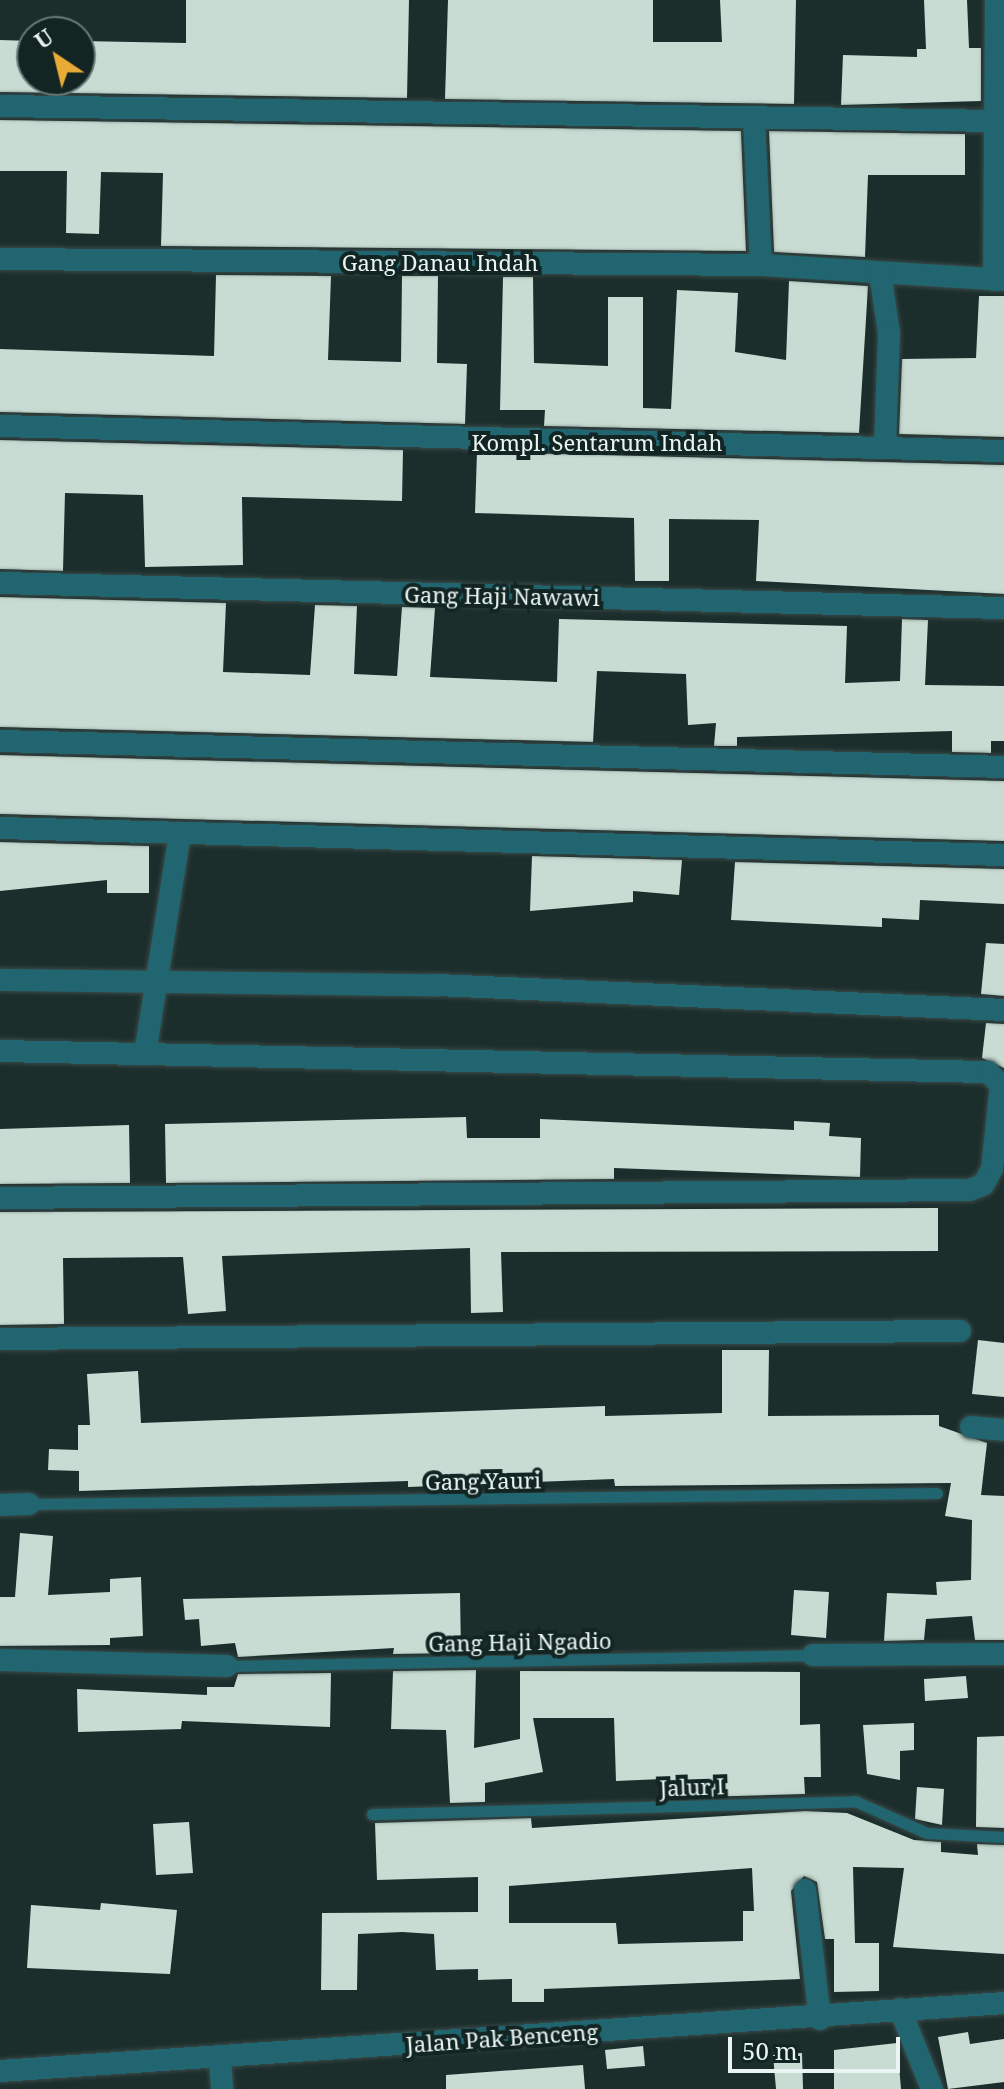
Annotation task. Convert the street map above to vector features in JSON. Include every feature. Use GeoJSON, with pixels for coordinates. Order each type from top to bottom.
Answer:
{"type":"FeatureCollection","features":[{"type":"Feature","properties":{"kind":"street"},"geometry":{"type":"LineString","coordinates":[[996,0],[999,280]]}},
{"type":"Feature","properties":{"kind":"street"},"geometry":{"type":"LineString","coordinates":[[0,106],[997,121]]}},
{"type":"Feature","properties":{"kind":"street"},"geometry":{"type":"LineString","coordinates":[[754,119],[761,265]]}},
{"type":"Feature","properties":{"kind":"street","name":"Gang Danau Indah"},"geometry":{"type":"LineString","coordinates":[[0,259],[761,265],[999,280]]}},
{"type":"Feature","properties":{"kind":"street"},"geometry":{"type":"LineString","coordinates":[[880,273],[889,333],[885,448]]}},
{"type":"Feature","properties":{"kind":"street","name":"Kompl. Sentarum Indah"},"geometry":{"type":"LineString","coordinates":[[0,426],[470,443],[478,438],[1004,451]]}},
{"type":"Feature","properties":{"kind":"street","name":"Gang Haji Nawawi"},"geometry":{"type":"LineString","coordinates":[[0,583],[1004,608]]}},
{"type":"Feature","properties":{"kind":"street"},"geometry":{"type":"LineString","coordinates":[[0,741],[1004,767]]}},
{"type":"Feature","properties":{"kind":"street"},"geometry":{"type":"LineString","coordinates":[[0,828],[1004,855]]}},
{"type":"Feature","properties":{"kind":"street"},"geometry":{"type":"LineString","coordinates":[[145,1054],[180,833]]}},
{"type":"Feature","properties":{"kind":"street"},"geometry":{"type":"LineString","coordinates":[[0,980],[437,985],[1004,1010]]}},
{"type":"Feature","properties":{"kind":"street"},"geometry":{"type":"LineString","coordinates":[[0,1051],[988,1072],[1001,1085],[992,1169],[983,1185],[969,1190],[0,1198]]}},
{"type":"Feature","properties":{"kind":"street"},"geometry":{"type":"LineString","coordinates":[[0,1339],[960,1331]]}},
{"type":"Feature","properties":{"kind":"street"},"geometry":{"type":"LineString","coordinates":[[971,1427],[1004,1430]]}},
{"type":"Feature","properties":{"kind":"street"},"geometry":{"type":"LineString","coordinates":[[0,1505],[29,1504]]}},
{"type":"Feature","properties":{"kind":"street"},"geometry":{"type":"LineString","coordinates":[[813,1655],[1004,1654]]}},
{"type":"Feature","properties":{"kind":"street"},"geometry":{"type":"LineString","coordinates":[[0,1660],[227,1666]]}},
{"type":"Feature","properties":{"kind":"street"},"geometry":{"type":"LineString","coordinates":[[805,1890],[820,2019]]}},
{"type":"Feature","properties":{"kind":"street","name":"Jalan Pak Benceng"},"geometry":{"type":"LineString","coordinates":[[0,2071],[820,2019],[900,2009],[1004,2003]]}},
{"type":"Feature","properties":{"kind":"street"},"geometry":{"type":"LineString","coordinates":[[900,2009],[932,2089]]}},
{"type":"Feature","properties":{"kind":"street"},"geometry":{"type":"LineString","coordinates":[[220,2059],[222,2089]]}},
{"type":"Feature","properties":{"kind":"lane","name":"Gang Yauri"},"geometry":{"type":"LineString","coordinates":[[29,1504],[937,1493]]}},
{"type":"Feature","properties":{"kind":"lane","name":"Gang Haji Ngadio"},"geometry":{"type":"LineString","coordinates":[[227,1666],[813,1655]]}},
{"type":"Feature","properties":{"kind":"lane","name":"Jalur I"},"geometry":{"type":"LineString","coordinates":[[372,1814],[855,1801],[927,1833],[1004,1837]]}},
{"type":"Feature","properties":{"kind":"building"},"geometry":{"type":"Polygon","coordinates":[[[186,0],[409,0],[407,98],[96,93],[96,41],[186,43],[186,0]]]}},
{"type":"Feature","properties":{"kind":"building"},"geometry":{"type":"Polygon","coordinates":[[[448,0],[653,0],[653,42],[722,42],[720,0],[796,0],[794,104],[445,99],[448,0]]]}},
{"type":"Feature","properties":{"kind":"building"},"geometry":{"type":"Polygon","coordinates":[[[924,0],[967,0],[969,48],[981,48],[981,101],[841,105],[843,55],[917,57],[917,49],[926,49],[924,0]]]}},
{"type":"Feature","properties":{"kind":"building"},"geometry":{"type":"Polygon","coordinates":[[[0,40],[16,40],[16,92],[0,92],[0,40]]]}},
{"type":"Feature","properties":{"kind":"building"},"geometry":{"type":"Polygon","coordinates":[[[0,120],[741,131],[746,251],[161,246],[163,173],[101,172],[99,234],[66,233],[67,171],[0,171],[0,120]]]}},
{"type":"Feature","properties":{"kind":"building"},"geometry":{"type":"Polygon","coordinates":[[[769,131],[965,134],[965,175],[868,175],[865,257],[774,252],[769,131]]]}},
{"type":"Feature","properties":{"kind":"building"},"geometry":{"type":"Polygon","coordinates":[[[216,275],[331,276],[328,360],[401,362],[402,276],[438,276],[437,363],[467,364],[465,424],[0,412],[0,349],[214,356],[216,275]]]}},
{"type":"Feature","properties":{"kind":"building"},"geometry":{"type":"Polygon","coordinates":[[[503,277],[533,277],[534,363],[608,366],[608,297],[643,297],[643,408],[671,409],[677,290],[738,293],[735,352],[786,360],[789,281],[868,286],[859,433],[544,426],[545,410],[500,410],[503,277]]]}},
{"type":"Feature","properties":{"kind":"building"},"geometry":{"type":"Polygon","coordinates":[[[979,296],[1004,296],[1004,437],[899,434],[902,359],[976,358],[979,296]]]}},
{"type":"Feature","properties":{"kind":"building"},"geometry":{"type":"Polygon","coordinates":[[[0,440],[403,450],[402,501],[242,497],[243,565],[145,567],[143,495],[65,493],[63,571],[0,569],[0,440]]]}},
{"type":"Feature","properties":{"kind":"building"},"geometry":{"type":"Polygon","coordinates":[[[477,452],[1004,465],[1004,594],[756,581],[759,520],[669,519],[669,581],[635,581],[634,518],[475,513],[477,452]]]}},
{"type":"Feature","properties":{"kind":"building"},"geometry":{"type":"Polygon","coordinates":[[[0,597],[226,603],[223,672],[310,675],[315,605],[357,606],[354,674],[397,676],[402,607],[435,608],[430,677],[557,682],[559,619],[847,626],[845,683],[900,681],[902,619],[928,620],[925,685],[1004,686],[1004,741],[991,741],[991,753],[952,752],[952,731],[737,737],[737,746],[714,746],[716,723],[688,725],[686,674],[597,671],[593,742],[0,727],[0,597]]]}},
{"type":"Feature","properties":{"kind":"building"},"geometry":{"type":"Polygon","coordinates":[[[0,755],[1004,781],[1004,841],[0,814],[0,755]]]}},
{"type":"Feature","properties":{"kind":"building"},"geometry":{"type":"Polygon","coordinates":[[[0,842],[149,846],[149,893],[107,893],[107,880],[0,891],[0,842]]]}},
{"type":"Feature","properties":{"kind":"building"},"geometry":{"type":"Polygon","coordinates":[[[532,856],[682,860],[679,895],[633,891],[633,902],[530,911],[532,856]]]}},
{"type":"Feature","properties":{"kind":"building"},"geometry":{"type":"Polygon","coordinates":[[[735,862],[1004,869],[1004,904],[920,900],[919,920],[882,918],[882,927],[731,920],[735,862]]]}},
{"type":"Feature","properties":{"kind":"building"},"geometry":{"type":"Polygon","coordinates":[[[986,943],[1004,944],[1004,996],[981,994],[986,943]]]}},
{"type":"Feature","properties":{"kind":"building"},"geometry":{"type":"Polygon","coordinates":[[[986,1023],[1004,1024],[1004,1068],[982,1058],[986,1023]]]}},
{"type":"Feature","properties":{"kind":"building"},"geometry":{"type":"Polygon","coordinates":[[[466,1117],[467,1138],[540,1138],[540,1119],[794,1130],[794,1121],[830,1123],[829,1136],[861,1138],[860,1177],[614,1168],[614,1179],[166,1183],[165,1124],[466,1117]]]}},
{"type":"Feature","properties":{"kind":"building"},"geometry":{"type":"Polygon","coordinates":[[[129,1125],[130,1183],[0,1184],[0,1129],[129,1125]]]}},
{"type":"Feature","properties":{"kind":"building"},"geometry":{"type":"Polygon","coordinates":[[[938,1208],[938,1251],[501,1252],[503,1312],[471,1313],[470,1248],[222,1256],[226,1311],[188,1314],[183,1257],[63,1258],[64,1324],[0,1325],[0,1212],[938,1208]]]}},
{"type":"Feature","properties":{"kind":"building"},"geometry":{"type":"Polygon","coordinates":[[[978,1340],[1004,1343],[1004,1397],[972,1394],[978,1340]]]}},
{"type":"Feature","properties":{"kind":"building"},"geometry":{"type":"Polygon","coordinates":[[[722,1350],[769,1350],[768,1416],[939,1415],[939,1426],[987,1443],[981,1495],[1004,1496],[1004,1640],[975,1640],[972,1616],[926,1619],[924,1640],[884,1641],[887,1593],[937,1595],[936,1582],[971,1580],[972,1520],[945,1516],[951,1483],[615,1486],[614,1479],[408,1487],[408,1481],[79,1491],[79,1471],[48,1470],[49,1449],[78,1450],[78,1425],[90,1425],[87,1374],[138,1371],[141,1423],[605,1406],[605,1416],[722,1413],[722,1350]]]}},
{"type":"Feature","properties":{"kind":"building"},"geometry":{"type":"Polygon","coordinates":[[[20,1533],[53,1536],[48,1595],[110,1592],[110,1579],[141,1577],[143,1636],[110,1638],[110,1645],[0,1646],[0,1597],[15,1597],[20,1533]]]}},
{"type":"Feature","properties":{"kind":"building"},"geometry":{"type":"Polygon","coordinates":[[[794,1590],[829,1592],[826,1638],[791,1635],[794,1590]]]}},
{"type":"Feature","properties":{"kind":"building"},"geometry":{"type":"Polygon","coordinates":[[[460,1593],[461,1653],[393,1654],[394,1648],[238,1657],[235,1643],[201,1646],[199,1619],[185,1620],[183,1599],[460,1593]]]}},
{"type":"Feature","properties":{"kind":"building"},"geometry":{"type":"Polygon","coordinates":[[[476,1670],[474,1748],[520,1739],[520,1671],[800,1672],[800,1725],[820,1724],[821,1777],[804,1777],[805,1794],[663,1798],[662,1779],[616,1781],[614,1718],[533,1718],[543,1772],[485,1783],[485,1802],[450,1803],[446,1730],[391,1729],[393,1671],[476,1670]]]}},
{"type":"Feature","properties":{"kind":"building"},"geometry":{"type":"Polygon","coordinates":[[[331,1673],[330,1727],[182,1721],[181,1729],[78,1732],[77,1689],[207,1695],[207,1687],[234,1687],[238,1674],[331,1673]]]}},
{"type":"Feature","properties":{"kind":"building"},"geometry":{"type":"Polygon","coordinates":[[[966,1676],[968,1698],[925,1701],[924,1679],[966,1676]]]}},
{"type":"Feature","properties":{"kind":"building"},"geometry":{"type":"Polygon","coordinates":[[[914,1723],[914,1750],[900,1751],[900,1780],[867,1774],[863,1725],[914,1723]]]}},
{"type":"Feature","properties":{"kind":"building"},"geometry":{"type":"Polygon","coordinates":[[[1004,1736],[1004,1828],[976,1827],[977,1737],[1004,1736]]]}},
{"type":"Feature","properties":{"kind":"building"},"geometry":{"type":"Polygon","coordinates":[[[917,1787],[944,1789],[942,1825],[915,1819],[917,1787]]]}},
{"type":"Feature","properties":{"kind":"building"},"geometry":{"type":"Polygon","coordinates":[[[805,1811],[847,1813],[914,1840],[941,1842],[941,1852],[978,1855],[977,1844],[1004,1845],[1004,1954],[893,1947],[904,1868],[853,1867],[855,1943],[879,1943],[879,1991],[834,1992],[834,1939],[825,1939],[817,1882],[804,1876],[791,1891],[800,1979],[544,1989],[544,2002],[512,2002],[512,1979],[478,1980],[478,1969],[436,1970],[434,1934],[402,1932],[358,1934],[357,1990],[321,1990],[322,1913],[478,1912],[478,1877],[377,1880],[375,1823],[531,1818],[532,1828],[805,1811]],[[752,1868],[509,1886],[509,1923],[616,1923],[618,1944],[743,1941],[743,1911],[754,1911],[752,1868]]]}},
{"type":"Feature","properties":{"kind":"building"},"geometry":{"type":"Polygon","coordinates":[[[189,1822],[193,1873],[156,1875],[153,1824],[189,1822]]]}},
{"type":"Feature","properties":{"kind":"building"},"geometry":{"type":"Polygon","coordinates":[[[101,1903],[177,1910],[170,1974],[27,1968],[31,1905],[100,1910],[101,1903]]]}},
{"type":"Feature","properties":{"kind":"building"},"geometry":{"type":"Polygon","coordinates":[[[968,2032],[970,2044],[1004,2039],[1004,2082],[948,2089],[938,2037],[968,2032]]]}},
{"type":"Feature","properties":{"kind":"building"},"geometry":{"type":"Polygon","coordinates":[[[897,2043],[901,2089],[834,2089],[834,2050],[897,2043]]]}},
{"type":"Feature","properties":{"kind":"building"},"geometry":{"type":"Polygon","coordinates":[[[643,2046],[645,2066],[607,2069],[605,2050],[643,2046]]]}},
{"type":"Feature","properties":{"kind":"building"},"geometry":{"type":"Polygon","coordinates":[[[802,2053],[803,2089],[776,2089],[773,2055],[802,2053]]]}},
{"type":"Feature","properties":{"kind":"building"},"geometry":{"type":"Polygon","coordinates":[[[583,2065],[585,2089],[446,2089],[446,2075],[583,2065]]]}}]}
